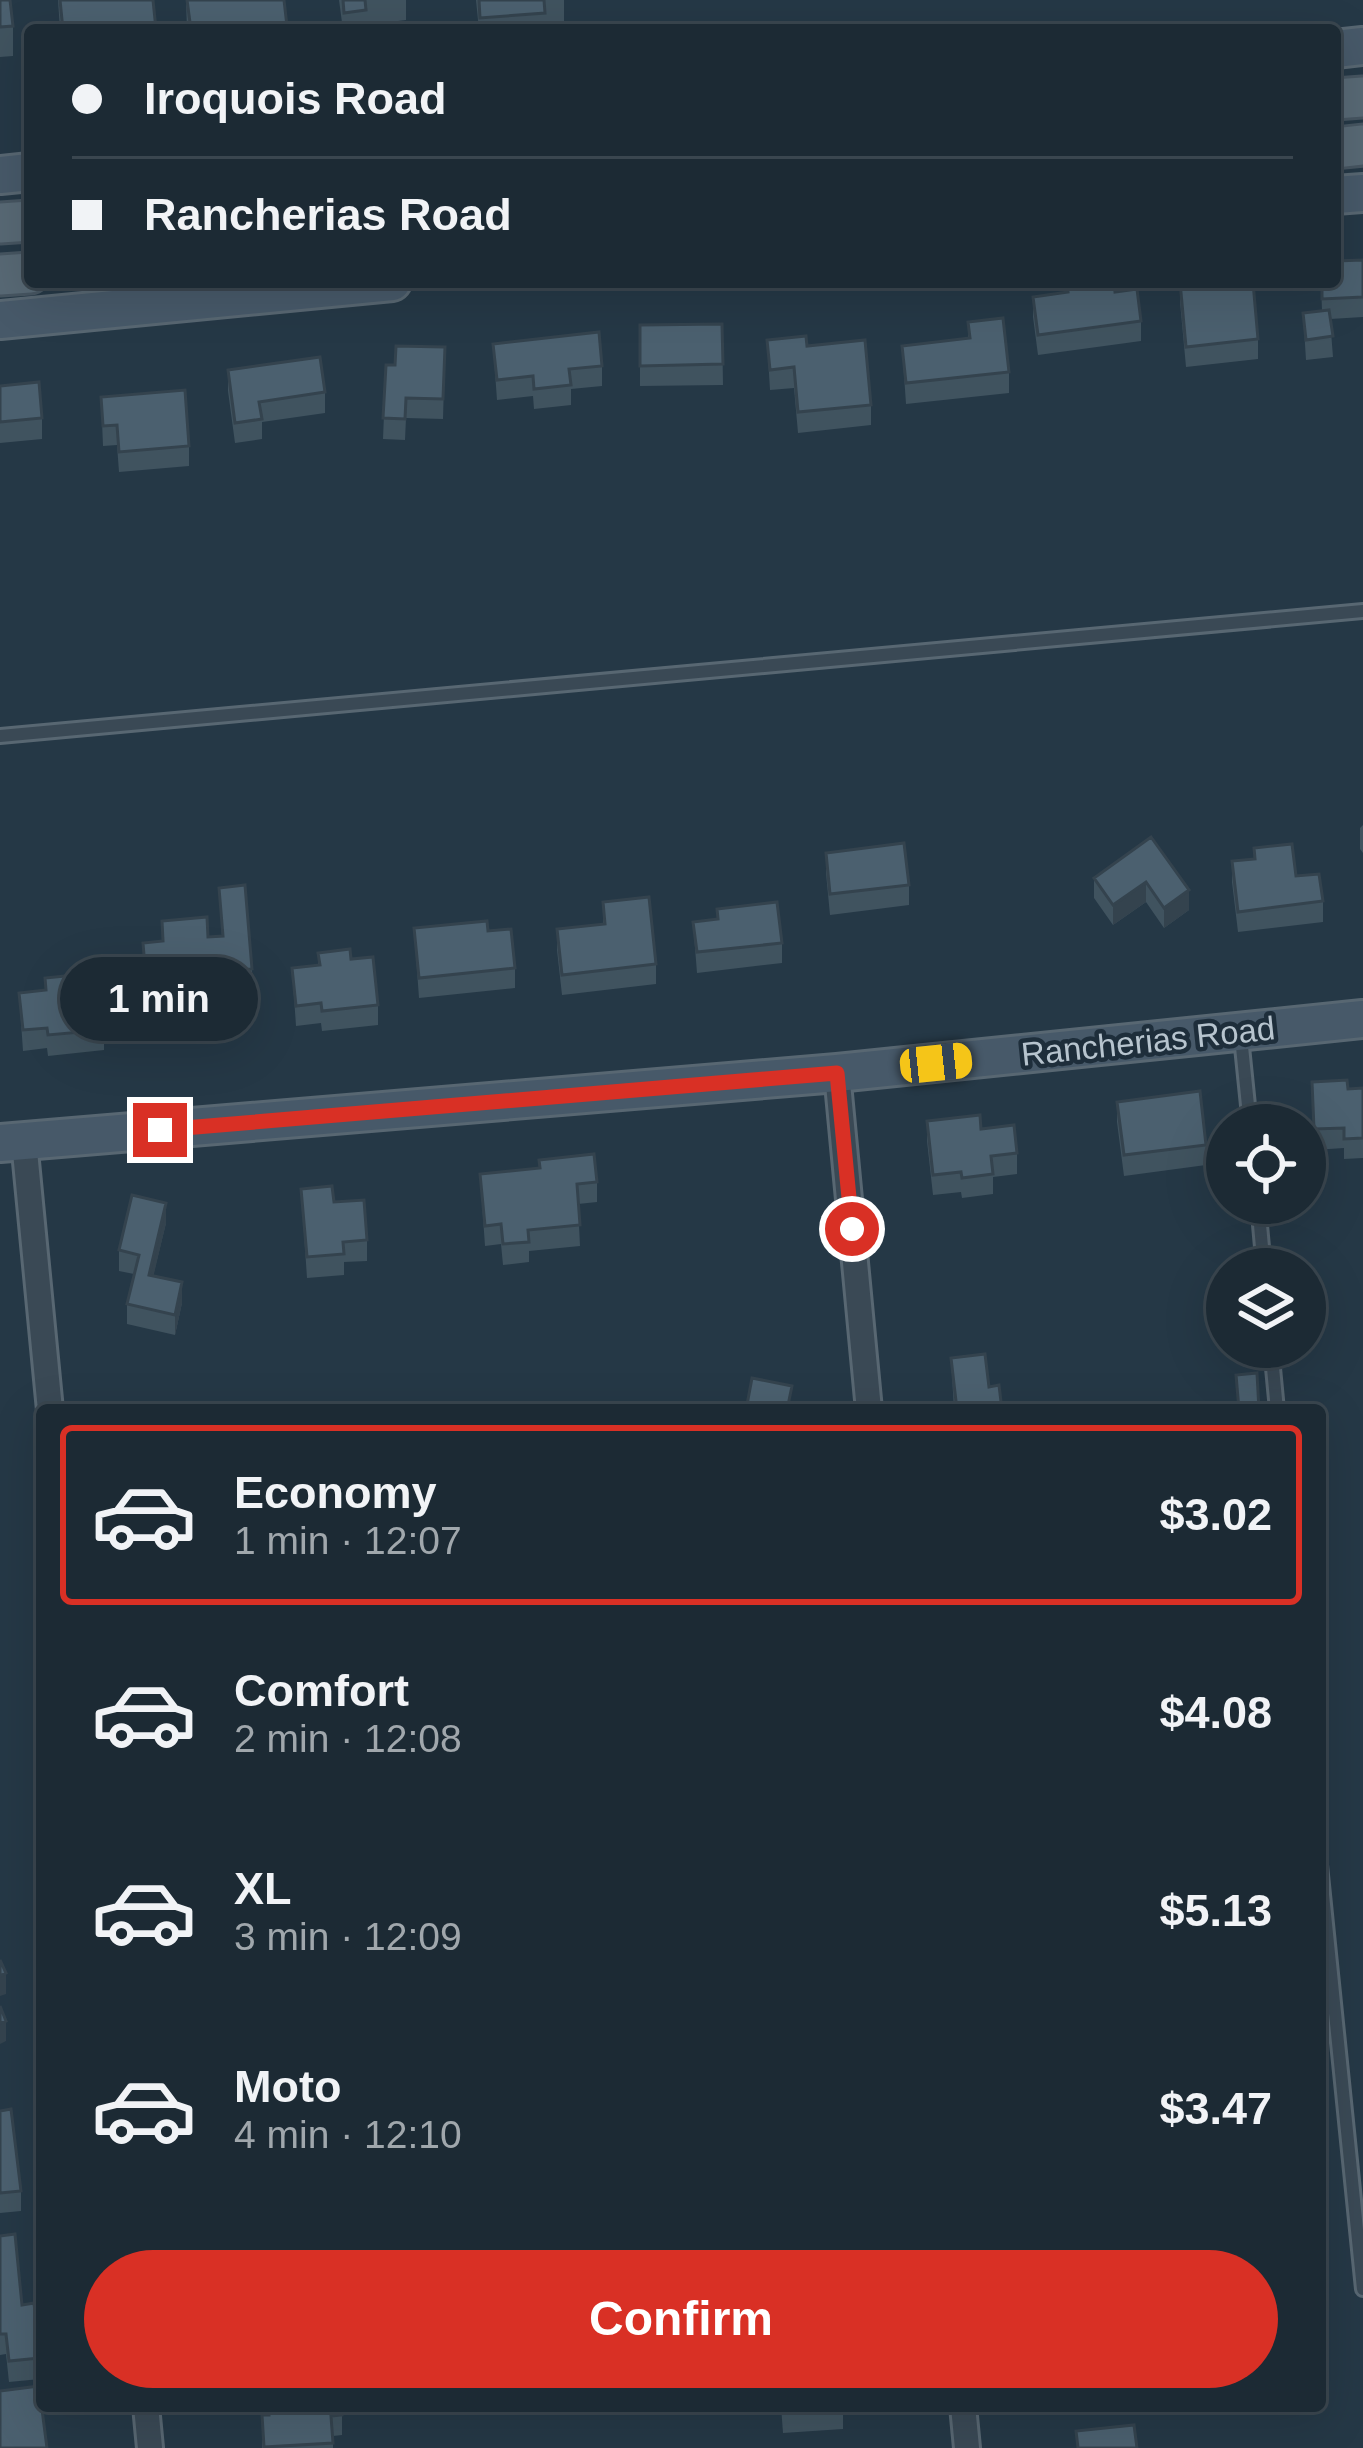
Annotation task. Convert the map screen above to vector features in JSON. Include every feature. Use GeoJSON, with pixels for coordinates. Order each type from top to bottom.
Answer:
{"type":"FeatureCollection","features":[{"type":"Feature","properties":{"kind":"street"},"geometry":{"type":"LineString","coordinates":[[0,320],[330,288]]}},
{"type":"Feature","properties":{"kind":"street","name":"Rancherias Road"},"geometry":{"type":"LineString","coordinates":[[12,1142],[837,1073],[1363,1019]]}},
{"type":"Feature","properties":{"kind":"street"},"geometry":{"type":"LineString","coordinates":[[837,1073],[868,1404]]}},
{"type":"Feature","properties":{"kind":"street"},"geometry":{"type":"LineString","coordinates":[[12,1142],[49,1404]]}},
{"type":"Feature","properties":{"kind":"street"},"geometry":{"type":"LineString","coordinates":[[147,2412],[150,2448]]}},
{"type":"Feature","properties":{"kind":"street"},"geometry":{"type":"LineString","coordinates":[[964,2412],[967,2448]]}},
{"type":"Feature","properties":{"kind":"lane"},"geometry":{"type":"LineString","coordinates":[[0,736],[1363,611]]}},
{"type":"Feature","properties":{"kind":"lane"},"geometry":{"type":"LineString","coordinates":[[1241,1031],[1248,1104]]}},
{"type":"Feature","properties":{"kind":"lane"},"geometry":{"type":"LineString","coordinates":[[1273,1368],[1276,1404]]}},
{"type":"Feature","properties":{"kind":"lane"},"geometry":{"type":"LineString","coordinates":[[1326,1923],[1363,2289]]}},
{"type":"Feature","properties":{"kind":"building"},"geometry":{"type":"Polygon","coordinates":[[[0,0],[10,0],[13,26],[0,27],[0,0]]]}},
{"type":"Feature","properties":{"kind":"building"},"geometry":{"type":"Polygon","coordinates":[[[60,0],[153,0],[155,24],[62,24],[60,0]]]}},
{"type":"Feature","properties":{"kind":"building"},"geometry":{"type":"Polygon","coordinates":[[[187,0],[284,0],[287,24],[190,24],[187,0]]]}},
{"type":"Feature","properties":{"kind":"building"},"geometry":{"type":"Polygon","coordinates":[[[343,0],[365,0],[366,10],[344,13],[343,0]]]}},
{"type":"Feature","properties":{"kind":"building"},"geometry":{"type":"Polygon","coordinates":[[[479,0],[544,0],[545,13],[480,18],[479,0]]]}},
{"type":"Feature","properties":{"kind":"building"},"geometry":{"type":"Polygon","coordinates":[[[1363,260],[1363,297],[1322,299],[1322,288],[1341,288],[1341,261],[1363,260]]]}},
{"type":"Feature","properties":{"kind":"building"},"geometry":{"type":"Polygon","coordinates":[[[1067,288],[1137,289],[1141,321],[1038,335],[1033,297],[1068,292],[1067,288]]]}},
{"type":"Feature","properties":{"kind":"building"},"geometry":{"type":"Polygon","coordinates":[[[1181,288],[1254,288],[1258,339],[1186,347],[1181,288]]]}},
{"type":"Feature","properties":{"kind":"building"},"geometry":{"type":"Polygon","coordinates":[[[1329,310],[1333,336],[1306,340],[1303,313],[1329,310]]]}},
{"type":"Feature","properties":{"kind":"building"},"geometry":{"type":"Polygon","coordinates":[[[1003,318],[1009,372],[906,383],[902,346],[970,338],[968,322],[1003,318]]]}},
{"type":"Feature","properties":{"kind":"building"},"geometry":{"type":"Polygon","coordinates":[[[722,324],[723,364],[640,366],[640,325],[722,324]]]}},
{"type":"Feature","properties":{"kind":"building"},"geometry":{"type":"Polygon","coordinates":[[[599,332],[602,366],[569,369],[571,385],[534,389],[533,376],[497,380],[493,344],[599,332]]]}},
{"type":"Feature","properties":{"kind":"building"},"geometry":{"type":"Polygon","coordinates":[[[806,336],[807,346],[865,340],[871,405],[798,412],[794,367],[770,370],[767,340],[806,336]]]}},
{"type":"Feature","properties":{"kind":"building"},"geometry":{"type":"Polygon","coordinates":[[[396,346],[445,347],[443,399],[406,398],[405,419],[383,418],[386,365],[395,365],[396,346]]]}},
{"type":"Feature","properties":{"kind":"building"},"geometry":{"type":"Polygon","coordinates":[[[320,357],[325,392],[259,402],[262,419],[235,423],[228,370],[320,357]]]}},
{"type":"Feature","properties":{"kind":"building"},"geometry":{"type":"Polygon","coordinates":[[[39,382],[42,418],[0,422],[0,386],[39,382]]]}},
{"type":"Feature","properties":{"kind":"building"},"geometry":{"type":"Polygon","coordinates":[[[185,390],[189,446],[119,452],[117,425],[103,426],[101,397],[185,390]]]}},
{"type":"Feature","properties":{"kind":"building"},"geometry":{"type":"Polygon","coordinates":[[[1151,837],[1189,890],[1164,908],[1146,882],[1113,905],[1094,878],[1151,837]]]}},
{"type":"Feature","properties":{"kind":"building"},"geometry":{"type":"Polygon","coordinates":[[[904,843],[909,885],[830,894],[826,853],[904,843]]]}},
{"type":"Feature","properties":{"kind":"building"},"geometry":{"type":"Polygon","coordinates":[[[1292,844],[1296,876],[1319,874],[1323,901],[1238,912],[1232,861],[1255,859],[1254,848],[1292,844]]]}},
{"type":"Feature","properties":{"kind":"building"},"geometry":{"type":"Polygon","coordinates":[[[245,885],[252,969],[146,979],[143,943],[163,941],[162,921],[207,917],[208,937],[223,936],[219,888],[245,885]]]}},
{"type":"Feature","properties":{"kind":"building"},"geometry":{"type":"Polygon","coordinates":[[[649,897],[656,964],[562,975],[557,929],[605,924],[603,902],[649,897]]]}},
{"type":"Feature","properties":{"kind":"building"},"geometry":{"type":"Polygon","coordinates":[[[777,902],[782,943],[697,952],[693,922],[718,919],[717,909],[777,902]]]}},
{"type":"Feature","properties":{"kind":"building"},"geometry":{"type":"Polygon","coordinates":[[[487,921],[488,931],[511,929],[515,968],[419,978],[414,928],[487,921]]]}},
{"type":"Feature","properties":{"kind":"building"},"geometry":{"type":"Polygon","coordinates":[[[350,949],[351,959],[373,957],[378,1005],[322,1011],[321,1003],[296,1006],[292,968],[320,965],[318,953],[350,949]]]}},
{"type":"Feature","properties":{"kind":"building"},"geometry":{"type":"Polygon","coordinates":[[[75,975],[76,984],[99,982],[104,1030],[48,1035],[47,1028],[23,1030],[19,993],[46,990],[45,978],[75,975]]]}},
{"type":"Feature","properties":{"kind":"building"},"geometry":{"type":"Polygon","coordinates":[[[1347,1080],[1348,1089],[1363,1088],[1363,1138],[1344,1139],[1344,1128],[1326,1129],[1326,1104],[1313,1104],[1312,1082],[1347,1080]]]}},
{"type":"Feature","properties":{"kind":"building"},"geometry":{"type":"Polygon","coordinates":[[[1200,1091],[1206,1145],[1124,1155],[1117,1102],[1200,1091]]]}},
{"type":"Feature","properties":{"kind":"building"},"geometry":{"type":"Polygon","coordinates":[[[980,1115],[981,1129],[1014,1125],[1017,1153],[991,1156],[993,1174],[933,1175],[927,1121],[980,1115]]]}},
{"type":"Feature","properties":{"kind":"building"},"geometry":{"type":"Polygon","coordinates":[[[594,1154],[597,1182],[577,1184],[580,1225],[528,1230],[529,1242],[503,1244],[501,1224],[485,1226],[480,1174],[540,1168],[539,1160],[594,1154]]]}},
{"type":"Feature","properties":{"kind":"building"},"geometry":{"type":"Polygon","coordinates":[[[332,1186],[334,1202],[364,1200],[367,1240],[343,1242],[344,1254],[307,1257],[301,1189],[332,1186]]]}},
{"type":"Feature","properties":{"kind":"building"},"geometry":{"type":"Polygon","coordinates":[[[132,1195],[166,1203],[149,1275],[182,1282],[175,1315],[127,1304],[139,1255],[119,1250],[132,1195]]]}},
{"type":"Feature","properties":{"kind":"building"},"geometry":{"type":"Polygon","coordinates":[[[985,1354],[989,1387],[999,1385],[1001,1404],[956,1404],[951,1358],[985,1354]]]}},
{"type":"Feature","properties":{"kind":"building"},"geometry":{"type":"Polygon","coordinates":[[[1257,1373],[1259,1404],[1238,1404],[1236,1375],[1257,1373]]]}},
{"type":"Feature","properties":{"kind":"building"},"geometry":{"type":"Polygon","coordinates":[[[752,1378],[792,1386],[788,1404],[747,1404],[752,1378]]]}},
{"type":"Feature","properties":{"kind":"building"},"geometry":{"type":"Polygon","coordinates":[[[11,2109],[21,2191],[0,2193],[0,2111],[11,2109]]]}},
{"type":"Feature","properties":{"kind":"building"},"geometry":{"type":"Polygon","coordinates":[[[15,2234],[22,2305],[34,2303],[36,2358],[9,2361],[6,2334],[0,2334],[0,2236],[15,2234]]]}},
{"type":"Feature","properties":{"kind":"building"},"geometry":{"type":"Polygon","coordinates":[[[36,2386],[36,2412],[42,2412],[47,2448],[0,2448],[0,2391],[36,2386]]]}},
{"type":"Feature","properties":{"kind":"building"},"geometry":{"type":"Polygon","coordinates":[[[342,2412],[331,2416],[333,2443],[264,2447],[262,2415],[342,2412]]]}},
{"type":"Feature","properties":{"kind":"building"},"geometry":{"type":"Polygon","coordinates":[[[1134,2425],[1137,2448],[1078,2448],[1076,2431],[1134,2425]]]}},
{"type":"Feature","properties":{"kind":"route"},"geometry":{"type":"LineString","coordinates":[[160,1130],[837,1073],[852,1229]]}}]}
